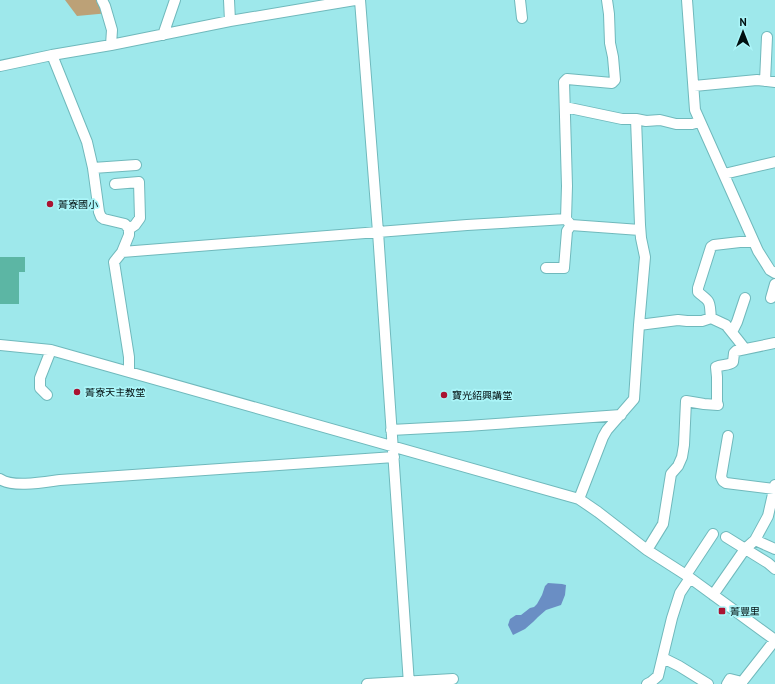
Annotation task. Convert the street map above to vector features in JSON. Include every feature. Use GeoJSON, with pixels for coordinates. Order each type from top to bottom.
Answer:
{"type":"FeatureCollection","features":[{"type":"Feature","properties":{"kind":"street"},"geometry":{"type":"LineString","coordinates":[[102,0],[112,30],[112,45]]}},
{"type":"Feature","properties":{"kind":"street"},"geometry":{"type":"LineString","coordinates":[[163,35],[175,0]]}},
{"type":"Feature","properties":{"kind":"street"},"geometry":{"type":"LineString","coordinates":[[229,0],[230,21]]}},
{"type":"Feature","properties":{"kind":"street"},"geometry":{"type":"LineString","coordinates":[[0,66],[332,2],[355,0]]}},
{"type":"Feature","properties":{"kind":"street"},"geometry":{"type":"LineString","coordinates":[[360,0],[378,232],[409,683]]}},
{"type":"Feature","properties":{"kind":"street"},"geometry":{"type":"LineString","coordinates":[[520,0],[522,18]]}},
{"type":"Feature","properties":{"kind":"street"},"geometry":{"type":"LineString","coordinates":[[546,268],[564,268],[569,222],[564,82],[566,79],[612,83],[615,80],[610,43],[607,0]]}},
{"type":"Feature","properties":{"kind":"street"},"geometry":{"type":"LineString","coordinates":[[687,0],[695,110],[699,122],[758,251],[770,270],[775,273]]}},
{"type":"Feature","properties":{"kind":"street"},"geometry":{"type":"LineString","coordinates":[[694,86],[757,80],[770,82],[767,37]]}},
{"type":"Feature","properties":{"kind":"street"},"geometry":{"type":"LineString","coordinates":[[52,55],[87,142],[101,217],[125,224],[129,229],[129,235],[122,252],[114,262],[129,357],[129,372]]}},
{"type":"Feature","properties":{"kind":"street"},"geometry":{"type":"LineString","coordinates":[[565,107],[646,121],[660,120],[676,124],[692,124],[699,122]]}},
{"type":"Feature","properties":{"kind":"street"},"geometry":{"type":"LineString","coordinates":[[583,502],[603,437],[607,430],[634,399],[645,257],[640,230],[636,119]]}},
{"type":"Feature","properties":{"kind":"street"},"geometry":{"type":"LineString","coordinates":[[724,174],[775,162]]}},
{"type":"Feature","properties":{"kind":"street"},"geometry":{"type":"LineString","coordinates":[[93,168],[136,165]]}},
{"type":"Feature","properties":{"kind":"street"},"geometry":{"type":"LineString","coordinates":[[115,184],[139,182],[140,218],[135,225],[129,229]]}},
{"type":"Feature","properties":{"kind":"street"},"geometry":{"type":"LineString","coordinates":[[122,252],[468,225],[569,222],[640,230]]}},
{"type":"Feature","properties":{"kind":"street"},"geometry":{"type":"LineString","coordinates":[[711,318],[709,303],[698,292],[698,288],[711,247],[714,245],[754,242]]}},
{"type":"Feature","properties":{"kind":"street"},"geometry":{"type":"LineString","coordinates":[[771,298],[775,284]]}},
{"type":"Feature","properties":{"kind":"street"},"geometry":{"type":"LineString","coordinates":[[732,332],[737,322],[744,298]]}},
{"type":"Feature","properties":{"kind":"street"},"geometry":{"type":"LineString","coordinates":[[639,325],[678,320],[687,321],[711,318],[726,325],[744,349]]}},
{"type":"Feature","properties":{"kind":"street"},"geometry":{"type":"LineString","coordinates":[[647,550],[662,524],[671,474],[678,466],[682,457],[686,401],[718,405],[716,367],[730,364],[736,351],[775,343]]}},
{"type":"Feature","properties":{"kind":"street"},"geometry":{"type":"LineString","coordinates":[[0,345],[50,350],[393,446],[583,502],[647,550],[688,576],[775,640],[742,682],[730,679],[727,684]]}},
{"type":"Feature","properties":{"kind":"street"},"geometry":{"type":"LineString","coordinates":[[47,395],[40,388],[40,378],[50,350]]}},
{"type":"Feature","properties":{"kind":"street"},"geometry":{"type":"LineString","coordinates":[[391,430],[621,415]]}},
{"type":"Feature","properties":{"kind":"street"},"geometry":{"type":"LineString","coordinates":[[713,595],[745,548],[754,540],[768,516],[774,492],[726,483],[723,481],[721,477],[728,436]]}},
{"type":"Feature","properties":{"kind":"street"},"geometry":{"type":"LineString","coordinates":[[0,479],[4,482],[14,484],[394,457]]}},
{"type":"Feature","properties":{"kind":"street"},"geometry":{"type":"LineString","coordinates":[[647,684],[660,680],[663,658],[672,618],[680,594],[688,576],[714,534]]}},
{"type":"Feature","properties":{"kind":"street"},"geometry":{"type":"LineString","coordinates":[[726,537],[775,569]]}},
{"type":"Feature","properties":{"kind":"street"},"geometry":{"type":"LineString","coordinates":[[754,540],[775,548]]}},
{"type":"Feature","properties":{"kind":"street"},"geometry":{"type":"LineString","coordinates":[[663,658],[708,684]]}},
{"type":"Feature","properties":{"kind":"street"},"geometry":{"type":"LineString","coordinates":[[367,684],[409,683],[453,679]]}},
{"type":"Feature","properties":{"kind":"shaded area"},"geometry":{"type":"Polygon","coordinates":[[[65,0],[102,0],[109,13],[77,16],[65,0]]]}},
{"type":"Feature","properties":{"kind":"water"},"geometry":{"type":"Polygon","coordinates":[[[548,583],[566,585],[565,595],[561,605],[546,610],[525,629],[513,635],[508,625],[510,619],[516,615],[521,615],[530,608],[534,607],[548,583]]]}},
{"type":"Feature","properties":{"kind":"building"},"geometry":{"type":"Polygon","coordinates":[[[0,257],[25,257],[25,272],[19,272],[19,304],[0,304],[0,257]]]}},
{"type":"Feature","properties":{"kind":"place","name":"菁寮國小"},"geometry":{"type":"Point","coordinates":[50,204]}},
{"type":"Feature","properties":{"kind":"place","name":"菁寮天主教堂"},"geometry":{"type":"Point","coordinates":[77,392]}},
{"type":"Feature","properties":{"kind":"place","name":"寶光紹興講堂"},"geometry":{"type":"Point","coordinates":[444,395]}},
{"type":"Feature","properties":{"kind":"place","name":"菁豐里"},"geometry":{"type":"Point","coordinates":[722,611]}}]}
